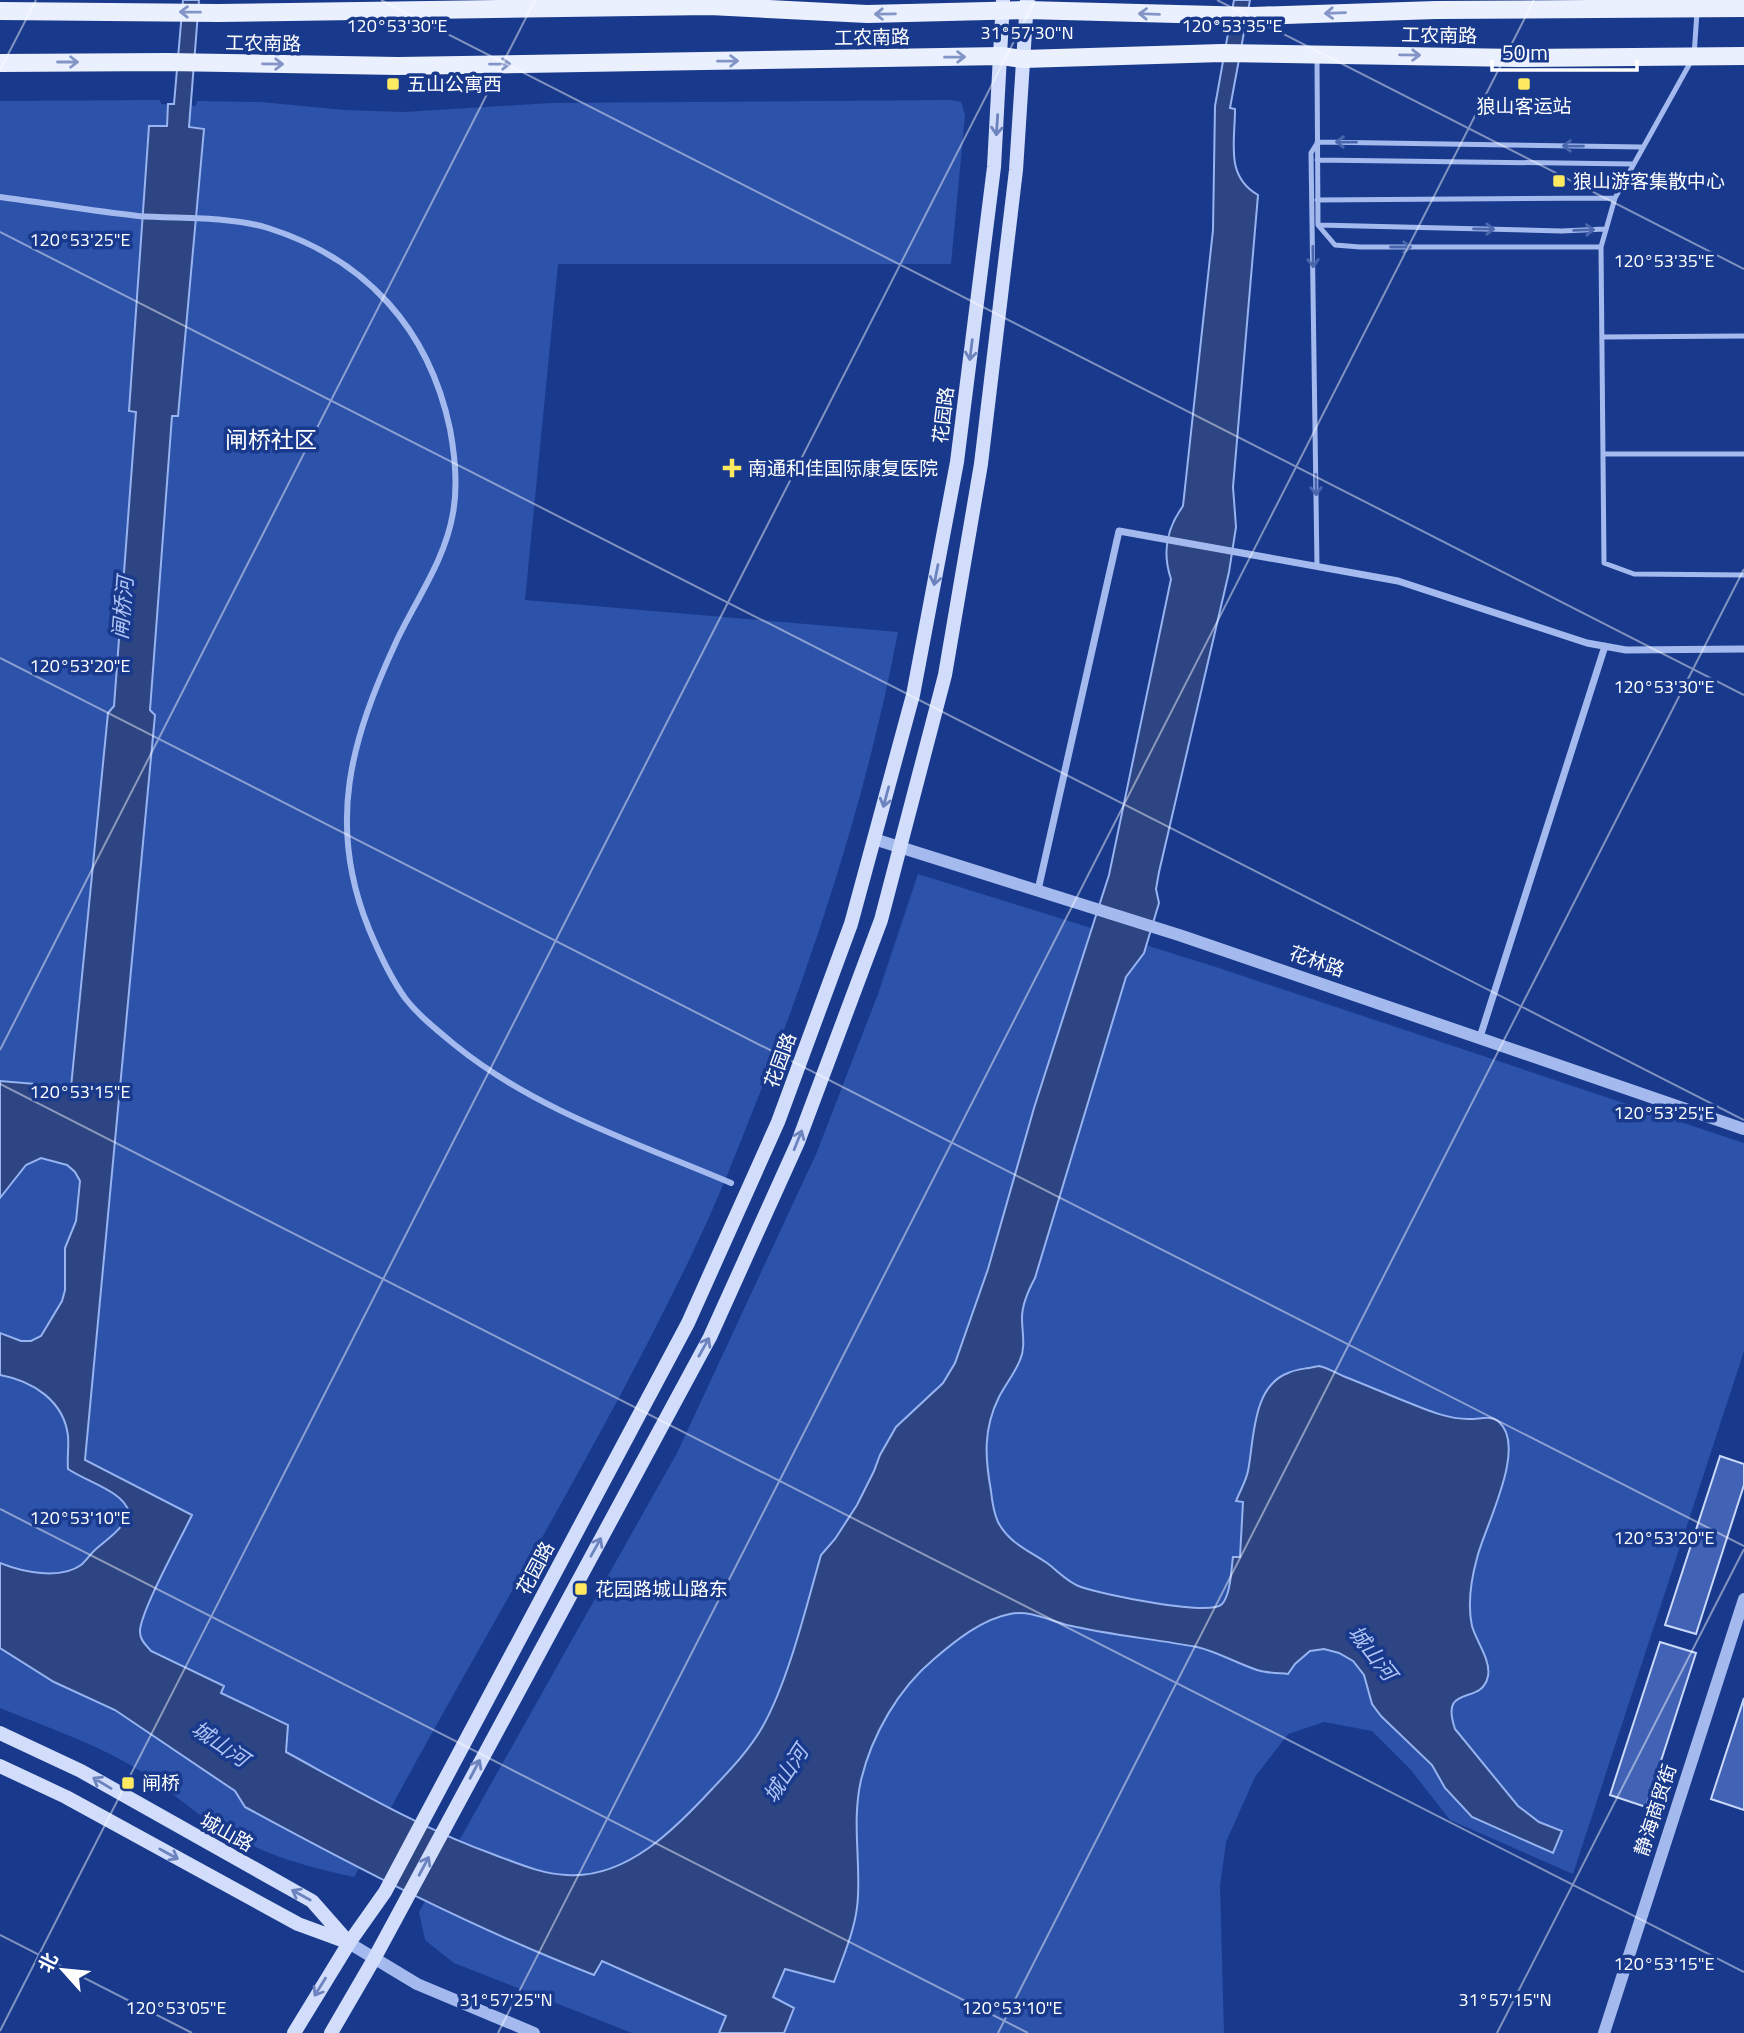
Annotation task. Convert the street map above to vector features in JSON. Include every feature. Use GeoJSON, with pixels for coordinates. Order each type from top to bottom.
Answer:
{"type":"FeatureCollection","features":[{"type":"Feature","properties":{"kind":"main road","name":"花园路"},"geometry":{"type":"LineString","coordinates":[[295,2033],[316,1993],[386,1892],[688,1323],[778,1122],[851,924],[913,695],[957,462],[994,166],[1003,5]]}},
{"type":"Feature","properties":{"kind":"main road","name":"工农南路"},"geometry":{"type":"LineString","coordinates":[[0,11],[218,13],[710,6],[867,14],[1027,5],[1253,16],[1436,10],[1744,8]]}},
{"type":"Feature","properties":{"kind":"main road"},"geometry":{"type":"LineString","coordinates":[[331,2033],[374,1959],[710,1336],[798,1142],[881,920],[945,675],[981,464],[1016,170],[1027,5]]}},
{"type":"Feature","properties":{"kind":"main road","name":"工农南路"},"geometry":{"type":"LineString","coordinates":[[0,63],[168,62],[398,66],[1002,57],[1023,59],[1222,52],[1517,58],[1744,56]]}},
{"type":"Feature","properties":{"kind":"main road","name":"城山路"},"geometry":{"type":"LineString","coordinates":[[0,1733],[81,1771],[312,1901],[349,1942]]}},
{"type":"Feature","properties":{"kind":"main road","name":"城山路"},"geometry":{"type":"LineString","coordinates":[[0,1766],[65,1797],[298,1924],[349,1942]]}},
{"type":"Feature","properties":{"kind":"street"},"geometry":{"type":"LineString","coordinates":[[0,197],[135,215],[264,227],[334,256],[370,284],[390,304],[424,353],[443,396],[453,446],[455,473],[453,513],[443,551],[398,638],[368,708],[353,760],[345,811],[349,857],[360,906],[379,953],[406,999],[434,1028],[500,1079],[564,1112],[731,1183]]}},
{"type":"Feature","properties":{"kind":"street"},"geometry":{"type":"LineString","coordinates":[[1038,890],[1119,531],[1398,582],[1587,642],[1626,650],[1744,649]]}},
{"type":"Feature","properties":{"kind":"street"},"geometry":{"type":"LineString","coordinates":[[1480,1037],[1605,646]]}},
{"type":"Feature","properties":{"kind":"street","name":"花林路"},"geometry":{"type":"LineString","coordinates":[[874,839],[1182,936],[1744,1129]]}},
{"type":"Feature","properties":{"kind":"street","name":"静海商贸街"},"geometry":{"type":"LineString","coordinates":[[1604,2033],[1744,1599]]}},
{"type":"Feature","properties":{"kind":"street","name":"城山路"},"geometry":{"type":"LineString","coordinates":[[349,1942],[417,1984],[534,2033]]}},
{"type":"Feature","properties":{"kind":"lane"},"geometry":{"type":"LineString","coordinates":[[1697,9],[1695,56],[1641,147],[1615,198],[1601,247],[1604,563],[1634,574],[1744,575]]}},
{"type":"Feature","properties":{"kind":"lane"},"geometry":{"type":"LineString","coordinates":[[1317,53],[1318,225],[1335,245],[1601,247]]}},
{"type":"Feature","properties":{"kind":"lane"},"geometry":{"type":"LineString","coordinates":[[1317,142],[1641,147]]}},
{"type":"Feature","properties":{"kind":"lane"},"geometry":{"type":"LineString","coordinates":[[1317,142],[1311,153],[1317,566]]}},
{"type":"Feature","properties":{"kind":"lane"},"geometry":{"type":"LineString","coordinates":[[1317,160],[1633,164]]}},
{"type":"Feature","properties":{"kind":"lane"},"geometry":{"type":"LineString","coordinates":[[1317,200],[1615,198]]}},
{"type":"Feature","properties":{"kind":"lane"},"geometry":{"type":"LineString","coordinates":[[1318,225],[1562,231],[1605,229]]}},
{"type":"Feature","properties":{"kind":"lane"},"geometry":{"type":"LineString","coordinates":[[1603,337],[1744,336]]}},
{"type":"Feature","properties":{"kind":"lane"},"geometry":{"type":"LineString","coordinates":[[1603,454],[1744,454]]}},
{"type":"Feature","properties":{"kind":"shaded area"},"geometry":{"type":"Polygon","coordinates":[[[160,100],[161,104],[196,106],[197,101],[261,102],[344,110],[404,112],[551,103],[950,100],[961,102],[965,115],[951,264],[558,264],[525,600],[898,632],[858,805],[823,918],[784,1030],[710,1214],[611,1413],[354,1877],[304,1865],[255,1847],[212,1824],[156,1782],[116,1757],[0,1708],[0,101],[160,100]]]}},
{"type":"Feature","properties":{"kind":"shaded area"},"geometry":{"type":"Polygon","coordinates":[[[918,874],[1219,968],[1744,1143],[1744,1351],[1573,1874],[1450,1820],[1411,1770],[1372,1731],[1324,1722],[1288,1734],[1255,1777],[1226,1842],[1220,1886],[1224,2033],[632,2033],[454,1963],[425,1940],[419,1912],[677,1453],[817,1152],[878,994],[918,874]]]}},
{"type":"Feature","properties":{"kind":"water"},"geometry":{"type":"Polygon","coordinates":[[[183,0],[199,0],[189,127],[204,129],[178,416],[172,416],[150,710],[155,715],[85,1460],[192,1515],[146,1609],[141,1638],[151,1651],[224,1686],[221,1693],[288,1725],[286,1752],[441,1833],[522,1865],[558,1874],[589,1874],[610,1869],[649,1848],[699,1803],[758,1734],[789,1665],[821,1555],[857,1505],[896,1427],[943,1383],[955,1363],[988,1269],[1034,1108],[1109,875],[1171,579],[1167,560],[1168,541],[1173,523],[1183,506],[1213,230],[1215,106],[1234,0],[1250,0],[1230,108],[1235,109],[1236,168],[1240,178],[1258,195],[1233,487],[1236,527],[1229,572],[1159,872],[1156,889],[1159,903],[1144,953],[1126,977],[1035,1278],[1028,1292],[1022,1318],[1022,1355],[999,1397],[990,1421],[987,1467],[995,1515],[1002,1529],[1020,1546],[1076,1585],[1154,1603],[1213,1607],[1225,1600],[1233,1557],[1240,1557],[1243,1502],[1236,1501],[1247,1475],[1261,1402],[1276,1380],[1293,1371],[1319,1366],[1439,1414],[1461,1419],[1488,1418],[1499,1422],[1507,1434],[1507,1468],[1477,1558],[1470,1600],[1472,1626],[1485,1657],[1488,1676],[1478,1691],[1457,1700],[1452,1714],[1455,1729],[1518,1806],[1539,1822],[1562,1831],[1553,1853],[1472,1817],[1445,1788],[1432,1765],[1381,1716],[1372,1704],[1364,1675],[1353,1661],[1339,1653],[1324,1649],[1310,1651],[1288,1674],[1268,1672],[1197,1647],[1067,1625],[1032,1614],[1010,1614],[979,1626],[934,1659],[909,1684],[879,1730],[866,1763],[858,1795],[858,1896],[855,1918],[834,1982],[785,1969],[773,1997],[794,2008],[784,2033],[719,2033],[726,2016],[602,1961],[594,1975],[504,1938],[417,1897],[245,1807],[235,1791],[115,1710],[54,1682],[0,1648],[0,1563],[41,1573],[72,1570],[81,1565],[123,1524],[129,1512],[120,1498],[68,1469],[68,1436],[60,1413],[53,1403],[24,1382],[0,1375],[0,1333],[21,1341],[31,1341],[41,1336],[62,1301],[65,1290],[65,1248],[76,1221],[80,1181],[67,1165],[41,1158],[26,1165],[0,1198],[0,1081],[71,1087],[108,713],[114,706],[136,412],[129,411],[149,126],[167,126],[168,104],[174,104],[183,0]]]}},
{"type":"Feature","properties":{"kind":"building"},"geometry":{"type":"Polygon","coordinates":[[[1720,1456],[1744,1464],[1744,1485],[1696,1634],[1665,1625],[1720,1456]]]}},
{"type":"Feature","properties":{"kind":"building"},"geometry":{"type":"Polygon","coordinates":[[[1660,1642],[1696,1653],[1646,1807],[1610,1795],[1660,1642]]]}},
{"type":"Feature","properties":{"kind":"building"},"geometry":{"type":"Polygon","coordinates":[[[1744,1698],[1744,1810],[1711,1799],[1744,1698]]]}},
{"type":"Feature","properties":{"kind":"place","name":"五山公寓西"},"geometry":{"type":"Point","coordinates":[393,84]}},
{"type":"Feature","properties":{"kind":"place","name":"狼山客运站"},"geometry":{"type":"Point","coordinates":[1524,84]}},
{"type":"Feature","properties":{"kind":"place","name":"狼山游客集散中心"},"geometry":{"type":"Point","coordinates":[1559,181]}},
{"type":"Feature","properties":{"kind":"place","name":"南通和佳国际康复医院"},"geometry":{"type":"Point","coordinates":[732,468]}},
{"type":"Feature","properties":{"kind":"place","name":"花园路城山路东"},"geometry":{"type":"Point","coordinates":[581,1589]}},
{"type":"Feature","properties":{"kind":"place","name":"闸桥"},"geometry":{"type":"Point","coordinates":[128,1783]}},
{"type":"Feature","properties":{"kind":"district","name":"闸桥社区"},"geometry":{"type":"Point","coordinates":[271,440]}},
{"type":"Feature","properties":{"kind":"water label","name":"闸桥河"},"geometry":{"type":"Point","coordinates":[123,608]}},
{"type":"Feature","properties":{"kind":"water label","name":"城山河"},"geometry":{"type":"Point","coordinates":[1372,1653]}},
{"type":"Feature","properties":{"kind":"water label","name":"城山河"},"geometry":{"type":"Point","coordinates":[220,1744]}},
{"type":"Feature","properties":{"kind":"water label","name":"城山河"},"geometry":{"type":"Point","coordinates":[786,1774]}}]}
